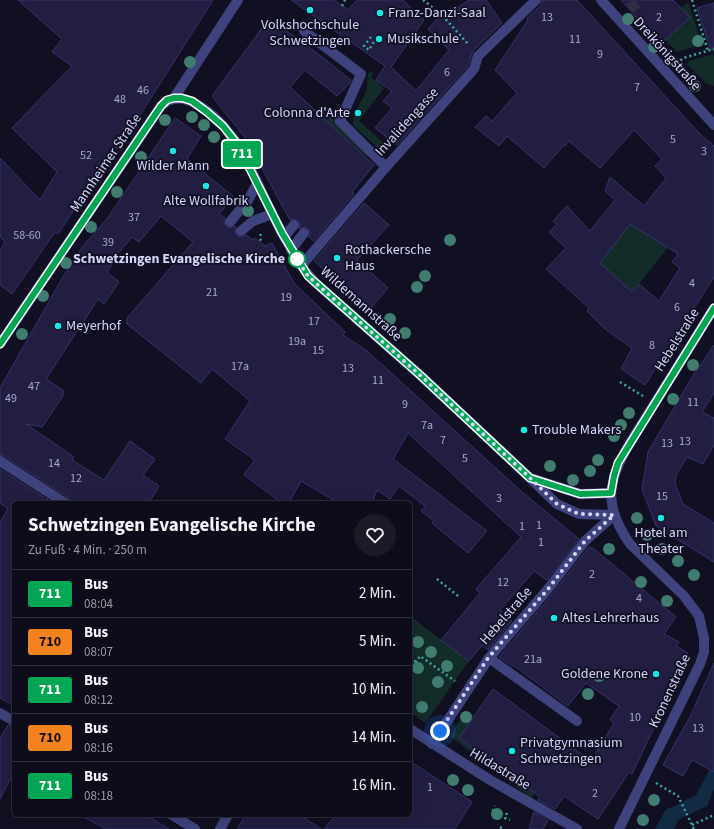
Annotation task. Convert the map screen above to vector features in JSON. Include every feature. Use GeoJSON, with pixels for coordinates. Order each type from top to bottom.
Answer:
{"type":"FeatureCollection","features":[{"type":"Feature","properties":{"kind":"street","name":"Mannheimer Straße"},"geometry":{"type":"LineString","coordinates":[[1,341],[161,106],[167,100],[174,98],[238,0]]}},
{"type":"Feature","properties":{"kind":"street","name":"Invalidengasse"},"geometry":{"type":"LineString","coordinates":[[301,266],[386,167],[474,69],[478,56],[536,0]]}},
{"type":"Feature","properties":{"kind":"street","name":"Dreikönigstraße"},"geometry":{"type":"LineString","coordinates":[[601,0],[714,125]]}},
{"type":"Feature","properties":{"kind":"street"},"geometry":{"type":"LineString","coordinates":[[304,31],[361,74],[340,121],[386,167]]}},
{"type":"Feature","properties":{"kind":"street","name":"Wildemannstraße"},"geometry":{"type":"LineString","coordinates":[[174,98],[182,98],[192,101],[207,112],[223,126],[238,145],[284,237],[308,276],[420,375],[557,504],[579,514],[614,515]]}},
{"type":"Feature","properties":{"kind":"street"},"geometry":{"type":"LineString","coordinates":[[230,222],[248,200],[257,184]]}},
{"type":"Feature","properties":{"kind":"street"},"geometry":{"type":"LineString","coordinates":[[241,231],[253,221],[272,214]]}},
{"type":"Feature","properties":{"kind":"street"},"geometry":{"type":"LineString","coordinates":[[284,237],[294,225]]}},
{"type":"Feature","properties":{"kind":"street"},"geometry":{"type":"LineString","coordinates":[[291,250],[304,233]]}},
{"type":"Feature","properties":{"kind":"street","name":"Hebelstraße"},"geometry":{"type":"LineString","coordinates":[[611,493],[618,463],[714,308]]}},
{"type":"Feature","properties":{"kind":"street"},"geometry":{"type":"LineString","coordinates":[[0,461],[62,501]]}},
{"type":"Feature","properties":{"kind":"street","name":"Wildemannstraße"},"geometry":{"type":"LineString","coordinates":[[530,478],[580,494],[611,493]]}},
{"type":"Feature","properties":{"kind":"street","name":"Kronenstraße"},"geometry":{"type":"LineString","coordinates":[[611,493],[614,515],[623,535],[630,544],[684,596],[692,606],[699,616],[704,638],[704,652],[700,664],[619,829]]}},
{"type":"Feature","properties":{"kind":"street","name":"Hebelstraße"},"geometry":{"type":"LineString","coordinates":[[432,744],[488,658],[548,589],[585,541],[614,515]]}},
{"type":"Feature","properties":{"kind":"street"},"geometry":{"type":"LineString","coordinates":[[488,658],[577,721]]}},
{"type":"Feature","properties":{"kind":"street"},"geometry":{"type":"LineString","coordinates":[[0,713],[12,721]]}},
{"type":"Feature","properties":{"kind":"street","name":"Hildastraße"},"geometry":{"type":"LineString","coordinates":[[412,730],[490,780],[577,829]]}},
{"type":"Feature","properties":{"kind":"street"},"geometry":{"type":"LineString","coordinates":[[175,817],[195,829]]}},
{"type":"Feature","properties":{"kind":"street"},"geometry":{"type":"LineString","coordinates":[[220,829],[227,817]]}},
{"type":"Feature","properties":{"kind":"path"},"geometry":{"type":"LineString","coordinates":[[342,6],[345,0]]}},
{"type":"Feature","properties":{"kind":"path"},"geometry":{"type":"LineString","coordinates":[[423,0],[441,14],[459,32],[478,56]]}},
{"type":"Feature","properties":{"kind":"path"},"geometry":{"type":"LineString","coordinates":[[692,0],[708,50]]}},
{"type":"Feature","properties":{"kind":"path"},"geometry":{"type":"LineString","coordinates":[[371,37],[364,46],[369,50],[375,40]]}},
{"type":"Feature","properties":{"kind":"path"},"geometry":{"type":"LineString","coordinates":[[681,61],[683,58],[714,49]]}},
{"type":"Feature","properties":{"kind":"path"},"geometry":{"type":"LineString","coordinates":[[262,233],[260,236],[262,243]]}},
{"type":"Feature","properties":{"kind":"path"},"geometry":{"type":"LineString","coordinates":[[620,382],[654,403]]}},
{"type":"Feature","properties":{"kind":"path"},"geometry":{"type":"LineString","coordinates":[[437,579],[458,596]]}},
{"type":"Feature","properties":{"kind":"path"},"geometry":{"type":"LineString","coordinates":[[412,668],[420,656],[454,681]]}},
{"type":"Feature","properties":{"kind":"path"},"geometry":{"type":"LineString","coordinates":[[412,659],[416,662]]}},
{"type":"Feature","properties":{"kind":"path"},"geometry":{"type":"LineString","coordinates":[[645,777],[678,796],[694,829]]}},
{"type":"Feature","properties":{"kind":"path"},"geometry":{"type":"LineString","coordinates":[[493,811],[495,806]]}},
{"type":"Feature","properties":{"kind":"path"},"geometry":{"type":"LineString","coordinates":[[507,813],[505,818],[510,820]]}},
{"type":"Feature","properties":{"kind":"path"},"geometry":{"type":"LineString","coordinates":[[692,825],[714,815]]}},
{"type":"Feature","properties":{"kind":"green space"},"geometry":{"type":"Polygon","coordinates":[[[688,2],[702,44],[677,52],[665,40],[685,22],[675,13],[688,2]]]}},
{"type":"Feature","properties":{"kind":"green space"},"geometry":{"type":"Polygon","coordinates":[[[714,54],[714,86],[706,83],[687,64],[689,61],[714,54]]]}},
{"type":"Feature","properties":{"kind":"green space"},"geometry":{"type":"Polygon","coordinates":[[[368,73],[374,73],[371,77],[384,88],[359,121],[389,148],[386,152],[380,150],[354,126],[353,122],[357,109],[366,92],[368,73]]]}},
{"type":"Feature","properties":{"kind":"green space"},"geometry":{"type":"Polygon","coordinates":[[[325,109],[369,154],[367,157],[320,115],[325,109]]]}},
{"type":"Feature","properties":{"kind":"green space"},"geometry":{"type":"Polygon","coordinates":[[[630,224],[668,247],[632,293],[598,264],[630,224]]]}},
{"type":"Feature","properties":{"kind":"green space"},"geometry":{"type":"Polygon","coordinates":[[[412,618],[469,661],[425,723],[412,713],[412,618]]]}},
{"type":"Feature","properties":{"kind":"green space"},"geometry":{"type":"Polygon","coordinates":[[[466,711],[474,716],[459,738],[495,764],[492,767],[450,736],[466,711]]]}},
{"type":"Feature","properties":{"kind":"green space"},"geometry":{"type":"Polygon","coordinates":[[[510,775],[535,793],[531,798],[507,779],[510,775]]]}},
{"type":"Feature","properties":{"kind":"water"},"geometry":{"type":"Polygon","coordinates":[[[714,761],[714,789],[707,806],[678,820],[674,829],[655,829],[666,809],[696,795],[714,761]]]}},
{"type":"Feature","properties":{"kind":"building"},"geometry":{"type":"Polygon","coordinates":[[[18,0],[213,0],[135,123],[117,149],[115,147],[58,234],[55,232],[12,294],[0,285],[0,251],[5,242],[0,237],[0,158],[40,200],[57,172],[12,128],[72,66],[52,52],[62,39],[18,0]]]}},
{"type":"Feature","properties":{"kind":"building"},"geometry":{"type":"Polygon","coordinates":[[[291,0],[334,0],[348,10],[357,0],[403,0],[424,20],[391,67],[416,91],[449,50],[428,29],[439,17],[441,19],[469,0],[486,0],[502,23],[473,51],[468,66],[397,145],[375,128],[392,108],[383,101],[392,91],[376,80],[385,66],[291,0]]]}},
{"type":"Feature","properties":{"kind":"building"},"geometry":{"type":"Polygon","coordinates":[[[542,0],[577,0],[700,134],[714,146],[714,277],[645,385],[621,369],[632,348],[605,329],[587,311],[589,308],[546,269],[566,248],[549,232],[557,224],[553,221],[567,206],[590,231],[615,200],[605,191],[610,177],[644,206],[666,178],[655,166],[662,159],[634,130],[600,168],[569,141],[544,168],[507,136],[499,146],[475,127],[486,116],[492,121],[517,93],[495,70],[528,20],[527,18],[541,5],[542,0]],[[630,224],[600,263],[632,292],[639,284],[659,301],[680,268],[672,262],[678,254],[630,224]]]}},
{"type":"Feature","properties":{"kind":"building"},"geometry":{"type":"Polygon","coordinates":[[[621,0],[673,0],[690,17],[661,44],[621,0]]]}},
{"type":"Feature","properties":{"kind":"building"},"geometry":{"type":"Polygon","coordinates":[[[714,3],[714,50],[711,50],[697,8],[714,3]]]}},
{"type":"Feature","properties":{"kind":"building"},"geometry":{"type":"Polygon","coordinates":[[[268,20],[299,39],[351,80],[350,83],[337,96],[305,70],[290,87],[374,165],[352,192],[354,194],[314,241],[309,237],[310,233],[308,228],[304,227],[299,229],[300,223],[298,220],[290,220],[246,139],[212,96],[268,20]]]}},
{"type":"Feature","properties":{"kind":"building"},"geometry":{"type":"Polygon","coordinates":[[[175,118],[201,136],[187,159],[234,197],[219,214],[225,218],[224,221],[226,227],[229,228],[235,226],[235,232],[239,237],[246,235],[253,240],[255,238],[265,246],[272,243],[294,283],[345,332],[343,335],[367,351],[522,492],[579,539],[547,580],[534,571],[500,610],[512,621],[488,650],[482,645],[469,661],[441,640],[480,593],[476,589],[521,537],[408,433],[393,459],[487,531],[468,553],[432,523],[434,521],[421,511],[425,506],[399,486],[390,499],[377,490],[373,501],[336,501],[301,481],[290,501],[279,501],[244,475],[255,460],[225,439],[250,401],[212,369],[201,383],[127,324],[127,318],[193,242],[161,216],[139,242],[132,237],[109,264],[112,265],[107,272],[119,282],[104,304],[98,299],[46,379],[63,390],[63,396],[42,427],[26,424],[74,457],[72,460],[104,480],[130,441],[155,459],[143,475],[159,486],[150,501],[70,501],[69,498],[4,456],[0,455],[0,388],[64,275],[83,246],[107,219],[175,118]]]}},
{"type":"Feature","properties":{"kind":"building","name":"Rothackersche Haus"},"geometry":{"type":"Polygon","coordinates":[[[364,203],[389,225],[357,260],[388,288],[369,310],[314,261],[364,203]]]}},
{"type":"Feature","properties":{"kind":"building"},"geometry":{"type":"Polygon","coordinates":[[[714,345],[714,393],[702,412],[714,418],[714,445],[703,464],[687,457],[676,475],[675,484],[683,504],[714,523],[714,562],[656,526],[642,489],[648,452],[694,374],[714,345]]]}},
{"type":"Feature","properties":{"kind":"building"},"geometry":{"type":"Polygon","coordinates":[[[0,469],[50,501],[12,501],[12,705],[0,698],[0,522],[8,509],[0,503],[0,469]]]}},
{"type":"Feature","properties":{"kind":"building"},"geometry":{"type":"Polygon","coordinates":[[[589,547],[594,549],[676,617],[664,634],[679,642],[676,646],[688,653],[675,676],[680,679],[665,704],[632,774],[629,772],[598,819],[564,796],[555,809],[538,800],[539,796],[459,738],[493,689],[591,761],[614,723],[610,720],[619,706],[586,683],[568,706],[513,665],[512,666],[499,657],[553,593],[589,547]]]}},
{"type":"Feature","properties":{"kind":"building"},"geometry":{"type":"Polygon","coordinates":[[[714,663],[714,772],[692,760],[683,776],[663,765],[691,715],[714,663]]]}},
{"type":"Feature","properties":{"kind":"building"},"geometry":{"type":"Polygon","coordinates":[[[8,725],[12,726],[12,776],[0,799],[0,738],[8,725]]]}},
{"type":"Feature","properties":{"kind":"building"},"geometry":{"type":"Polygon","coordinates":[[[412,762],[472,802],[455,829],[324,829],[334,817],[412,817],[412,762]]]}},
{"type":"Feature","properties":{"kind":"building"},"geometry":{"type":"Polygon","coordinates":[[[534,812],[548,820],[543,829],[529,829],[534,812]]]}},
{"type":"Feature","properties":{"kind":"building"},"geometry":{"type":"Polygon","coordinates":[[[84,817],[149,817],[169,829],[106,829],[84,817]]]}},
{"type":"Feature","properties":{"kind":"building"},"geometry":{"type":"Polygon","coordinates":[[[245,817],[303,817],[321,829],[237,829],[245,817]]]}},
{"type":"Feature","properties":{"kind":"tunnel"},"geometry":{"type":"LineString","coordinates":[[629,9],[641,0]]}},
{"type":"Feature","properties":{"kind":"bus line","name":"711"},"geometry":{"type":"LineString","coordinates":[[0,344],[161,106],[167,100],[174,98],[182,98],[192,101],[207,112],[223,126],[238,145],[282,233],[308,276],[420,375],[530,478],[580,494],[611,493],[618,463],[714,308]]}},
{"type":"Feature","properties":{"kind":"place","name":"Volkshochschule Schwetzingen"},"geometry":{"type":"Point","coordinates":[310,10]}},
{"type":"Feature","properties":{"kind":"place","name":"Franz-Danzi-Saal"},"geometry":{"type":"Point","coordinates":[380,13]}},
{"type":"Feature","properties":{"kind":"place","name":"Musikschule"},"geometry":{"type":"Point","coordinates":[379,39]}},
{"type":"Feature","properties":{"kind":"place","name":"Colonna d'Arte"},"geometry":{"type":"Point","coordinates":[358,113]}},
{"type":"Feature","properties":{"kind":"place","name":"Wilder Mann"},"geometry":{"type":"Point","coordinates":[173,151]}},
{"type":"Feature","properties":{"kind":"place","name":"Alte Wollfabrik"},"geometry":{"type":"Point","coordinates":[206,186]}},
{"type":"Feature","properties":{"kind":"place","name":"Rothackersche Haus"},"geometry":{"type":"Point","coordinates":[337,258]}},
{"type":"Feature","properties":{"kind":"place","name":"Schwetzingen Evangelische Kirche"},"geometry":{"type":"Point","coordinates":[297,259]}},
{"type":"Feature","properties":{"kind":"place","name":"Meyerhof"},"geometry":{"type":"Point","coordinates":[58,326]}},
{"type":"Feature","properties":{"kind":"place","name":"Trouble Makers"},"geometry":{"type":"Point","coordinates":[524,430]}},
{"type":"Feature","properties":{"kind":"place","name":"Hotel am Theater"},"geometry":{"type":"Point","coordinates":[661,518]}},
{"type":"Feature","properties":{"kind":"place","name":"Altes Lehrerhaus"},"geometry":{"type":"Point","coordinates":[554,618]}},
{"type":"Feature","properties":{"kind":"place","name":"Goldene Krone"},"geometry":{"type":"Point","coordinates":[656,674]}},
{"type":"Feature","properties":{"kind":"place","name":"Privatgymnasium Schwetzingen"},"geometry":{"type":"Point","coordinates":[512,751]}},
{"type":"Feature","properties":{"kind":"route"},"geometry":{"type":"LineString","coordinates":[[297,259],[296,258],[308,276],[420,375],[557,504],[579,514],[614,515],[585,541],[548,589],[488,658],[440,731]]}}]}
